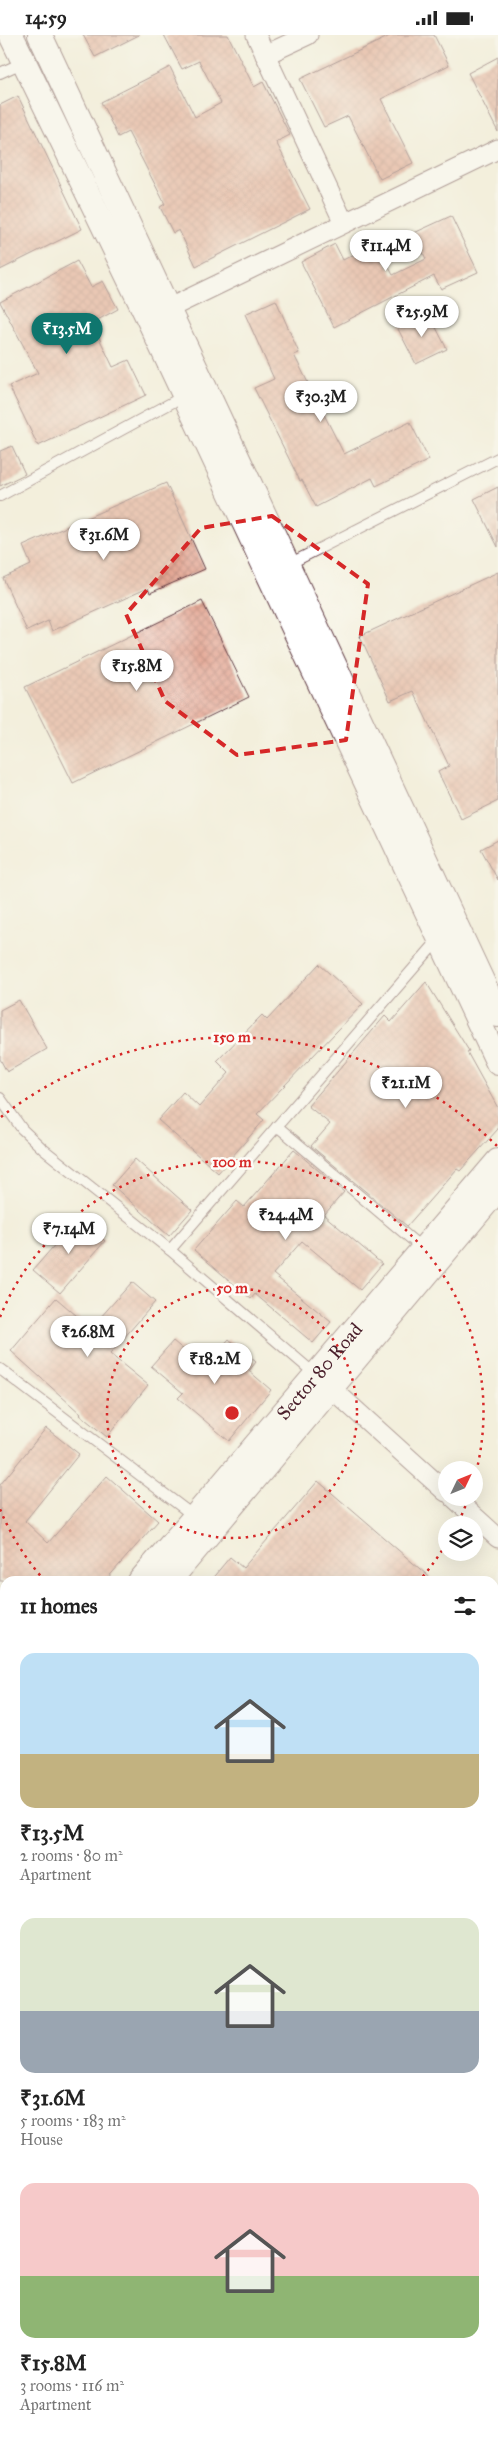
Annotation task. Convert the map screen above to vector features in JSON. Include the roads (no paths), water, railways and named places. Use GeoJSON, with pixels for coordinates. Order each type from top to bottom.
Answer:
{"type":"FeatureCollection","features":[{"type":"Feature","properties":{"kind":"street"},"geometry":{"type":"LineString","coordinates":[[11,35],[289,564],[498,1015]]}},
{"type":"Feature","properties":{"kind":"street"},"geometry":{"type":"LineString","coordinates":[[40,35],[158,313],[184,396],[498,1063]]}},
{"type":"Feature","properties":{"kind":"street"},"geometry":{"type":"LineString","coordinates":[[256,35],[344,223]]}},
{"type":"Feature","properties":{"kind":"street"},"geometry":{"type":"LineString","coordinates":[[266,55],[308,35]]}},
{"type":"Feature","properties":{"kind":"street"},"geometry":{"type":"LineString","coordinates":[[158,313],[498,149]]}},
{"type":"Feature","properties":{"kind":"street","name":"Sector 80 Road"},"geometry":{"type":"LineString","coordinates":[[173,1576],[423,1249],[498,1161]]}},
{"type":"Feature","properties":{"kind":"street","name":"Sector 80 Road"},"geometry":{"type":"LineString","coordinates":[[144,1576],[195,1517],[323,1382],[498,1189]]}},
{"type":"Feature","properties":{"kind":"street"},"geometry":{"type":"LineString","coordinates":[[323,1382],[438,1485]]}},
{"type":"Feature","properties":{"kind":"street"},"geometry":{"type":"LineString","coordinates":[[462,1506],[498,1538]]}},
{"type":"Feature","properties":{"kind":"lane"},"geometry":{"type":"LineString","coordinates":[[0,73],[24,62]]}},
{"type":"Feature","properties":{"kind":"lane"},"geometry":{"type":"LineString","coordinates":[[0,496],[184,396]]}},
{"type":"Feature","properties":{"kind":"lane"},"geometry":{"type":"LineString","coordinates":[[289,564],[498,458]]}},
{"type":"Feature","properties":{"kind":"lane"},"geometry":{"type":"LineString","coordinates":[[170,1250],[438,939]]}},
{"type":"Feature","properties":{"kind":"lane"},"geometry":{"type":"LineString","coordinates":[[0,1098],[22,1129],[43,1149],[170,1250],[323,1382]]}},
{"type":"Feature","properties":{"kind":"lane"},"geometry":{"type":"LineString","coordinates":[[277,1126],[423,1249]]}},
{"type":"Feature","properties":{"kind":"lane"},"geometry":{"type":"LineString","coordinates":[[0,1369],[195,1517]]}}]}
